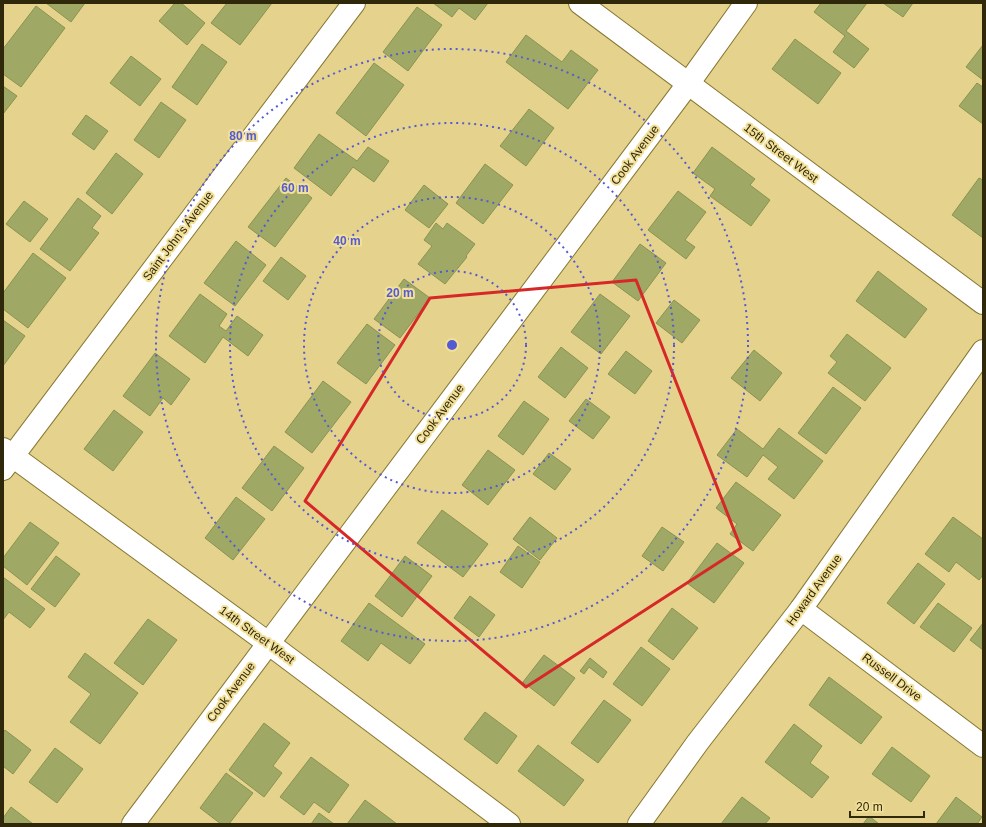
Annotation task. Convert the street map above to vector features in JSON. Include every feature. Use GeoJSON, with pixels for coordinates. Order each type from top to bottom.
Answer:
{"type":"FeatureCollection","features":[{"type":"Feature","properties":{"kind":"street","name":"Saint John's Avenue"},"geometry":{"type":"LineString","coordinates":[[6,458],[354,3]]}},
{"type":"Feature","properties":{"kind":"street","name":"15th Street West"},"geometry":{"type":"LineString","coordinates":[[580,3],[983,303]]}},
{"type":"Feature","properties":{"kind":"street","name":"Cook Avenue"},"geometry":{"type":"LineString","coordinates":[[133,824],[688,84],[746,3]]}},
{"type":"Feature","properties":{"kind":"street","name":"Howard Avenue"},"geometry":{"type":"LineString","coordinates":[[638,824],[698,742],[801,609],[983,351]]}},
{"type":"Feature","properties":{"kind":"street","name":"14th Street West"},"geometry":{"type":"LineString","coordinates":[[6,458],[268,643],[509,824]]}},
{"type":"Feature","properties":{"kind":"street","name":"Russell Drive"},"geometry":{"type":"LineString","coordinates":[[801,609],[983,746]]}},
{"type":"Feature","properties":{"kind":"highlighted area"},"geometry":{"type":"Polygon","coordinates":[[[636,280],[741,548],[526,687],[305,501],[430,298],[636,280]]]}},
{"type":"Feature","properties":{"kind":"building"},"geometry":{"type":"Polygon","coordinates":[[[46,3],[85,3],[71,22],[46,3]]]}},
{"type":"Feature","properties":{"kind":"building"},"geometry":{"type":"Polygon","coordinates":[[[175,3],[181,3],[205,23],[187,45],[159,21],[175,3]]]}},
{"type":"Feature","properties":{"kind":"building"},"geometry":{"type":"Polygon","coordinates":[[[227,3],[272,3],[240,45],[211,23],[227,3]]]}},
{"type":"Feature","properties":{"kind":"building"},"geometry":{"type":"Polygon","coordinates":[[[433,3],[488,3],[475,20],[459,8],[452,17],[433,3]]]}},
{"type":"Feature","properties":{"kind":"building"},"geometry":{"type":"Polygon","coordinates":[[[821,3],[867,3],[846,31],[869,49],[854,68],[833,52],[845,36],[814,12],[821,3]]]}},
{"type":"Feature","properties":{"kind":"building"},"geometry":{"type":"Polygon","coordinates":[[[883,3],[913,3],[903,17],[883,3]]]}},
{"type":"Feature","properties":{"kind":"building"},"geometry":{"type":"Polygon","coordinates":[[[36,6],[65,28],[21,87],[3,74],[3,49],[36,6]]]}},
{"type":"Feature","properties":{"kind":"building"},"geometry":{"type":"Polygon","coordinates":[[[417,7],[442,25],[408,71],[383,52],[417,7]]]}},
{"type":"Feature","properties":{"kind":"building"},"geometry":{"type":"Polygon","coordinates":[[[526,35],[562,62],[571,50],[598,70],[568,109],[506,62],[526,35]]]}},
{"type":"Feature","properties":{"kind":"building"},"geometry":{"type":"Polygon","coordinates":[[[795,39],[841,73],[818,104],[772,69],[795,39]]]}},
{"type":"Feature","properties":{"kind":"building"},"geometry":{"type":"Polygon","coordinates":[[[202,44],[227,62],[197,105],[172,87],[202,44]]]}},
{"type":"Feature","properties":{"kind":"building"},"geometry":{"type":"Polygon","coordinates":[[[983,45],[983,80],[966,67],[983,45]]]}},
{"type":"Feature","properties":{"kind":"building"},"geometry":{"type":"Polygon","coordinates":[[[131,56],[161,79],[140,106],[110,83],[131,56]]]}},
{"type":"Feature","properties":{"kind":"building"},"geometry":{"type":"Polygon","coordinates":[[[374,63],[404,85],[366,136],[336,113],[374,63]]]}},
{"type":"Feature","properties":{"kind":"building"},"geometry":{"type":"Polygon","coordinates":[[[977,83],[983,87],[983,124],[959,106],[977,83]]]}},
{"type":"Feature","properties":{"kind":"building"},"geometry":{"type":"Polygon","coordinates":[[[3,86],[17,96],[3,114],[3,86]]]}},
{"type":"Feature","properties":{"kind":"building"},"geometry":{"type":"Polygon","coordinates":[[[161,102],[186,120],[159,158],[134,140],[161,102]]]}},
{"type":"Feature","properties":{"kind":"building"},"geometry":{"type":"Polygon","coordinates":[[[529,109],[554,128],[526,166],[500,146],[529,109]]]}},
{"type":"Feature","properties":{"kind":"building"},"geometry":{"type":"Polygon","coordinates":[[[86,115],[108,131],[94,150],[72,134],[86,115]]]}},
{"type":"Feature","properties":{"kind":"building"},"geometry":{"type":"Polygon","coordinates":[[[319,134],[357,161],[368,147],[389,161],[374,182],[353,167],[331,196],[294,168],[319,134]]]}},
{"type":"Feature","properties":{"kind":"building"},"geometry":{"type":"Polygon","coordinates":[[[712,147],[755,179],[750,185],[770,200],[751,226],[710,196],[715,189],[693,173],[712,147]]]}},
{"type":"Feature","properties":{"kind":"building"},"geometry":{"type":"Polygon","coordinates":[[[116,153],[143,174],[112,214],[86,193],[116,153]]]}},
{"type":"Feature","properties":{"kind":"building"},"geometry":{"type":"Polygon","coordinates":[[[485,164],[513,185],[483,224],[456,203],[485,164]]]}},
{"type":"Feature","properties":{"kind":"building"},"geometry":{"type":"Polygon","coordinates":[[[286,178],[312,198],[275,247],[248,227],[286,178]]]}},
{"type":"Feature","properties":{"kind":"building"},"geometry":{"type":"Polygon","coordinates":[[[979,178],[983,180],[983,238],[952,215],[979,178]]]}},
{"type":"Feature","properties":{"kind":"building"},"geometry":{"type":"Polygon","coordinates":[[[424,185],[448,204],[429,228],[405,210],[424,185]]]}},
{"type":"Feature","properties":{"kind":"building"},"geometry":{"type":"Polygon","coordinates":[[[678,191],[706,212],[685,240],[695,247],[686,259],[648,230],[678,191]]]}},
{"type":"Feature","properties":{"kind":"building"},"geometry":{"type":"Polygon","coordinates":[[[78,198],[101,216],[92,228],[99,233],[70,271],[40,249],[78,198]]]}},
{"type":"Feature","properties":{"kind":"building"},"geometry":{"type":"Polygon","coordinates":[[[24,201],[48,219],[30,242],[6,224],[24,201]]]}},
{"type":"Feature","properties":{"kind":"building"},"geometry":{"type":"Polygon","coordinates":[[[436,223],[443,229],[447,223],[475,244],[466,256],[467,257],[445,284],[418,264],[432,246],[424,240],[436,223]]]}},
{"type":"Feature","properties":{"kind":"building"},"geometry":{"type":"Polygon","coordinates":[[[236,241],[266,265],[235,306],[204,283],[236,241]]]}},
{"type":"Feature","properties":{"kind":"building"},"geometry":{"type":"Polygon","coordinates":[[[640,244],[666,263],[638,301],[612,282],[640,244]]]}},
{"type":"Feature","properties":{"kind":"building"},"geometry":{"type":"Polygon","coordinates":[[[33,253],[66,278],[28,328],[3,309],[3,293],[33,253]]]}},
{"type":"Feature","properties":{"kind":"building"},"geometry":{"type":"Polygon","coordinates":[[[281,257],[306,276],[288,300],[263,281],[281,257]]]}},
{"type":"Feature","properties":{"kind":"building"},"geometry":{"type":"Polygon","coordinates":[[[878,271],[927,309],[905,338],[856,301],[878,271]]]}},
{"type":"Feature","properties":{"kind":"building"},"geometry":{"type":"Polygon","coordinates":[[[404,279],[430,298],[400,338],[374,319],[404,279]]]}},
{"type":"Feature","properties":{"kind":"building"},"geometry":{"type":"Polygon","coordinates":[[[200,294],[227,314],[219,326],[226,331],[237,316],[263,335],[248,356],[223,337],[205,363],[169,336],[200,294]]]}},
{"type":"Feature","properties":{"kind":"building"},"geometry":{"type":"Polygon","coordinates":[[[600,294],[630,316],[601,354],[571,332],[600,294]]]}},
{"type":"Feature","properties":{"kind":"building"},"geometry":{"type":"Polygon","coordinates":[[[674,300],[700,320],[682,343],[656,323],[674,300]]]}},
{"type":"Feature","properties":{"kind":"building"},"geometry":{"type":"Polygon","coordinates":[[[3,320],[25,336],[3,366],[3,320]]]}},
{"type":"Feature","properties":{"kind":"building"},"geometry":{"type":"Polygon","coordinates":[[[367,324],[395,345],[366,384],[337,363],[367,324]]]}},
{"type":"Feature","properties":{"kind":"building"},"geometry":{"type":"Polygon","coordinates":[[[847,334],[891,368],[865,401],[828,373],[837,362],[830,356],[847,334]]]}},
{"type":"Feature","properties":{"kind":"building"},"geometry":{"type":"Polygon","coordinates":[[[561,347],[588,368],[565,398],[538,377],[561,347]]]}},
{"type":"Feature","properties":{"kind":"building"},"geometry":{"type":"Polygon","coordinates":[[[754,350],[782,373],[760,401],[731,378],[754,350]]]}},
{"type":"Feature","properties":{"kind":"building"},"geometry":{"type":"Polygon","coordinates":[[[626,351],[652,371],[635,394],[608,374],[626,351]]]}},
{"type":"Feature","properties":{"kind":"building"},"geometry":{"type":"Polygon","coordinates":[[[155,353],[190,379],[171,405],[163,398],[150,416],[123,396],[155,353]]]}},
{"type":"Feature","properties":{"kind":"building"},"geometry":{"type":"Polygon","coordinates":[[[323,381],[351,402],[312,453],[285,432],[323,381]]]}},
{"type":"Feature","properties":{"kind":"building"},"geometry":{"type":"Polygon","coordinates":[[[833,387],[861,408],[826,454],[798,433],[833,387]]]}},
{"type":"Feature","properties":{"kind":"building"},"geometry":{"type":"Polygon","coordinates":[[[586,399],[610,417],[593,439],[569,421],[586,399]]]}},
{"type":"Feature","properties":{"kind":"building"},"geometry":{"type":"Polygon","coordinates":[[[524,401],[549,419],[523,455],[498,436],[524,401]]]}},
{"type":"Feature","properties":{"kind":"building"},"geometry":{"type":"Polygon","coordinates":[[[114,410],[143,432],[113,471],[84,449],[114,410]]]}},
{"type":"Feature","properties":{"kind":"building"},"geometry":{"type":"Polygon","coordinates":[[[779,428],[823,461],[794,499],[768,479],[778,467],[763,455],[747,477],[717,455],[737,429],[763,449],[779,428]]]}},
{"type":"Feature","properties":{"kind":"building"},"geometry":{"type":"Polygon","coordinates":[[[274,446],[304,468],[272,511],[242,488],[274,446]]]}},
{"type":"Feature","properties":{"kind":"building"},"geometry":{"type":"Polygon","coordinates":[[[488,450],[515,470],[488,505],[462,485],[488,450]]]}},
{"type":"Feature","properties":{"kind":"building"},"geometry":{"type":"Polygon","coordinates":[[[549,453],[571,469],[555,490],[533,474],[549,453]]]}},
{"type":"Feature","properties":{"kind":"building"},"geometry":{"type":"Polygon","coordinates":[[[736,482],[781,515],[753,551],[730,534],[737,524],[716,508],[736,482]]]}},
{"type":"Feature","properties":{"kind":"building"},"geometry":{"type":"Polygon","coordinates":[[[236,497],[265,519],[233,560],[205,538],[236,497]]]}},
{"type":"Feature","properties":{"kind":"building"},"geometry":{"type":"Polygon","coordinates":[[[442,510],[488,544],[463,577],[417,543],[442,510]]]}},
{"type":"Feature","properties":{"kind":"building"},"geometry":{"type":"Polygon","coordinates":[[[530,517],[557,538],[540,560],[513,539],[530,517]]]}},
{"type":"Feature","properties":{"kind":"building"},"geometry":{"type":"Polygon","coordinates":[[[953,517],[983,539],[983,575],[979,580],[956,562],[949,572],[925,554],[953,517]]]}},
{"type":"Feature","properties":{"kind":"building"},"geometry":{"type":"Polygon","coordinates":[[[30,522],[59,543],[27,585],[3,566],[3,558],[30,522]]]}},
{"type":"Feature","properties":{"kind":"building"},"geometry":{"type":"Polygon","coordinates":[[[662,527],[684,542],[663,571],[642,556],[662,527]]]}},
{"type":"Feature","properties":{"kind":"building"},"geometry":{"type":"Polygon","coordinates":[[[717,543],[744,563],[714,603],[687,583],[717,543]]]}},
{"type":"Feature","properties":{"kind":"building"},"geometry":{"type":"Polygon","coordinates":[[[518,546],[540,562],[522,588],[500,572],[518,546]]]}},
{"type":"Feature","properties":{"kind":"building"},"geometry":{"type":"Polygon","coordinates":[[[56,556],[80,574],[55,607],[31,589],[56,556]]]}},
{"type":"Feature","properties":{"kind":"building"},"geometry":{"type":"Polygon","coordinates":[[[405,556],[432,576],[402,617],[375,596],[405,556]]]}},
{"type":"Feature","properties":{"kind":"building"},"geometry":{"type":"Polygon","coordinates":[[[918,563],[945,584],[914,624],[887,603],[918,563]]]}},
{"type":"Feature","properties":{"kind":"building"},"geometry":{"type":"Polygon","coordinates":[[[3,577],[45,609],[30,628],[9,612],[3,620],[3,577]]]}},
{"type":"Feature","properties":{"kind":"building"},"geometry":{"type":"Polygon","coordinates":[[[470,596],[495,615],[479,637],[454,618],[470,596]]]}},
{"type":"Feature","properties":{"kind":"building"},"geometry":{"type":"Polygon","coordinates":[[[369,603],[425,644],[410,664],[381,643],[368,661],[341,641],[369,603]]]}},
{"type":"Feature","properties":{"kind":"building"},"geometry":{"type":"Polygon","coordinates":[[[938,603],[972,628],[954,652],[920,627],[938,603]]]}},
{"type":"Feature","properties":{"kind":"building"},"geometry":{"type":"Polygon","coordinates":[[[672,608],[698,628],[673,660],[648,641],[672,608]]]}},
{"type":"Feature","properties":{"kind":"building"},"geometry":{"type":"Polygon","coordinates":[[[148,619],[177,640],[143,685],[114,663],[148,619]]]}},
{"type":"Feature","properties":{"kind":"building"},"geometry":{"type":"Polygon","coordinates":[[[983,623],[983,650],[970,640],[983,623]]]}},
{"type":"Feature","properties":{"kind":"building"},"geometry":{"type":"Polygon","coordinates":[[[641,647],[670,669],[642,706],[613,684],[641,647]]]}},
{"type":"Feature","properties":{"kind":"building"},"geometry":{"type":"Polygon","coordinates":[[[85,653],[138,693],[100,744],[70,722],[91,694],[68,677],[85,653]]]}},
{"type":"Feature","properties":{"kind":"building"},"geometry":{"type":"Polygon","coordinates":[[[544,655],[575,678],[554,706],[523,682],[544,655]]]}},
{"type":"Feature","properties":{"kind":"building"},"geometry":{"type":"Polygon","coordinates":[[[590,658],[607,672],[603,678],[589,667],[584,674],[580,671],[590,658]]]}},
{"type":"Feature","properties":{"kind":"building"},"geometry":{"type":"Polygon","coordinates":[[[829,677],[882,717],[861,744],[809,705],[829,677]]]}},
{"type":"Feature","properties":{"kind":"building"},"geometry":{"type":"Polygon","coordinates":[[[604,700],[631,720],[598,763],[571,743],[604,700]]]}},
{"type":"Feature","properties":{"kind":"building"},"geometry":{"type":"Polygon","coordinates":[[[485,712],[517,736],[497,764],[464,739],[485,712]]]}},
{"type":"Feature","properties":{"kind":"building"},"geometry":{"type":"Polygon","coordinates":[[[264,723],[290,743],[273,766],[282,773],[264,797],[229,770],[264,723]]]}},
{"type":"Feature","properties":{"kind":"building"},"geometry":{"type":"Polygon","coordinates":[[[794,724],[822,746],[810,763],[829,777],[812,798],[765,762],[794,724]]]}},
{"type":"Feature","properties":{"kind":"building"},"geometry":{"type":"Polygon","coordinates":[[[5,730],[31,750],[13,774],[3,766],[3,733],[5,730]]]}},
{"type":"Feature","properties":{"kind":"building"},"geometry":{"type":"Polygon","coordinates":[[[538,745],[584,780],[564,806],[518,771],[538,745]]]}},
{"type":"Feature","properties":{"kind":"building"},"geometry":{"type":"Polygon","coordinates":[[[892,747],[930,776],[911,802],[872,774],[892,747]]]}},
{"type":"Feature","properties":{"kind":"building"},"geometry":{"type":"Polygon","coordinates":[[[55,748],[83,769],[57,803],[29,782],[55,748]]]}},
{"type":"Feature","properties":{"kind":"building"},"geometry":{"type":"Polygon","coordinates":[[[311,757],[349,785],[329,813],[314,802],[304,815],[280,797],[311,757]]]}},
{"type":"Feature","properties":{"kind":"building"},"geometry":{"type":"Polygon","coordinates":[[[226,773],[253,793],[229,824],[221,824],[200,808],[226,773]]]}},
{"type":"Feature","properties":{"kind":"building"},"geometry":{"type":"Polygon","coordinates":[[[742,797],[770,818],[765,824],[721,824],[742,797]]]}},
{"type":"Feature","properties":{"kind":"building"},"geometry":{"type":"Polygon","coordinates":[[[956,797],[982,817],[977,824],[936,824],[956,797]]]}},
{"type":"Feature","properties":{"kind":"building"},"geometry":{"type":"Polygon","coordinates":[[[365,800],[397,824],[347,824],[365,800]]]}},
{"type":"Feature","properties":{"kind":"building"},"geometry":{"type":"Polygon","coordinates":[[[11,807],[33,824],[3,824],[3,818],[11,807]]]}},
{"type":"Feature","properties":{"kind":"building"},"geometry":{"type":"Polygon","coordinates":[[[319,813],[334,824],[311,824],[319,813]]]}},
{"type":"Feature","properties":{"kind":"building"},"geometry":{"type":"Polygon","coordinates":[[[869,816],[879,824],[863,824],[869,816]]]}}]}
